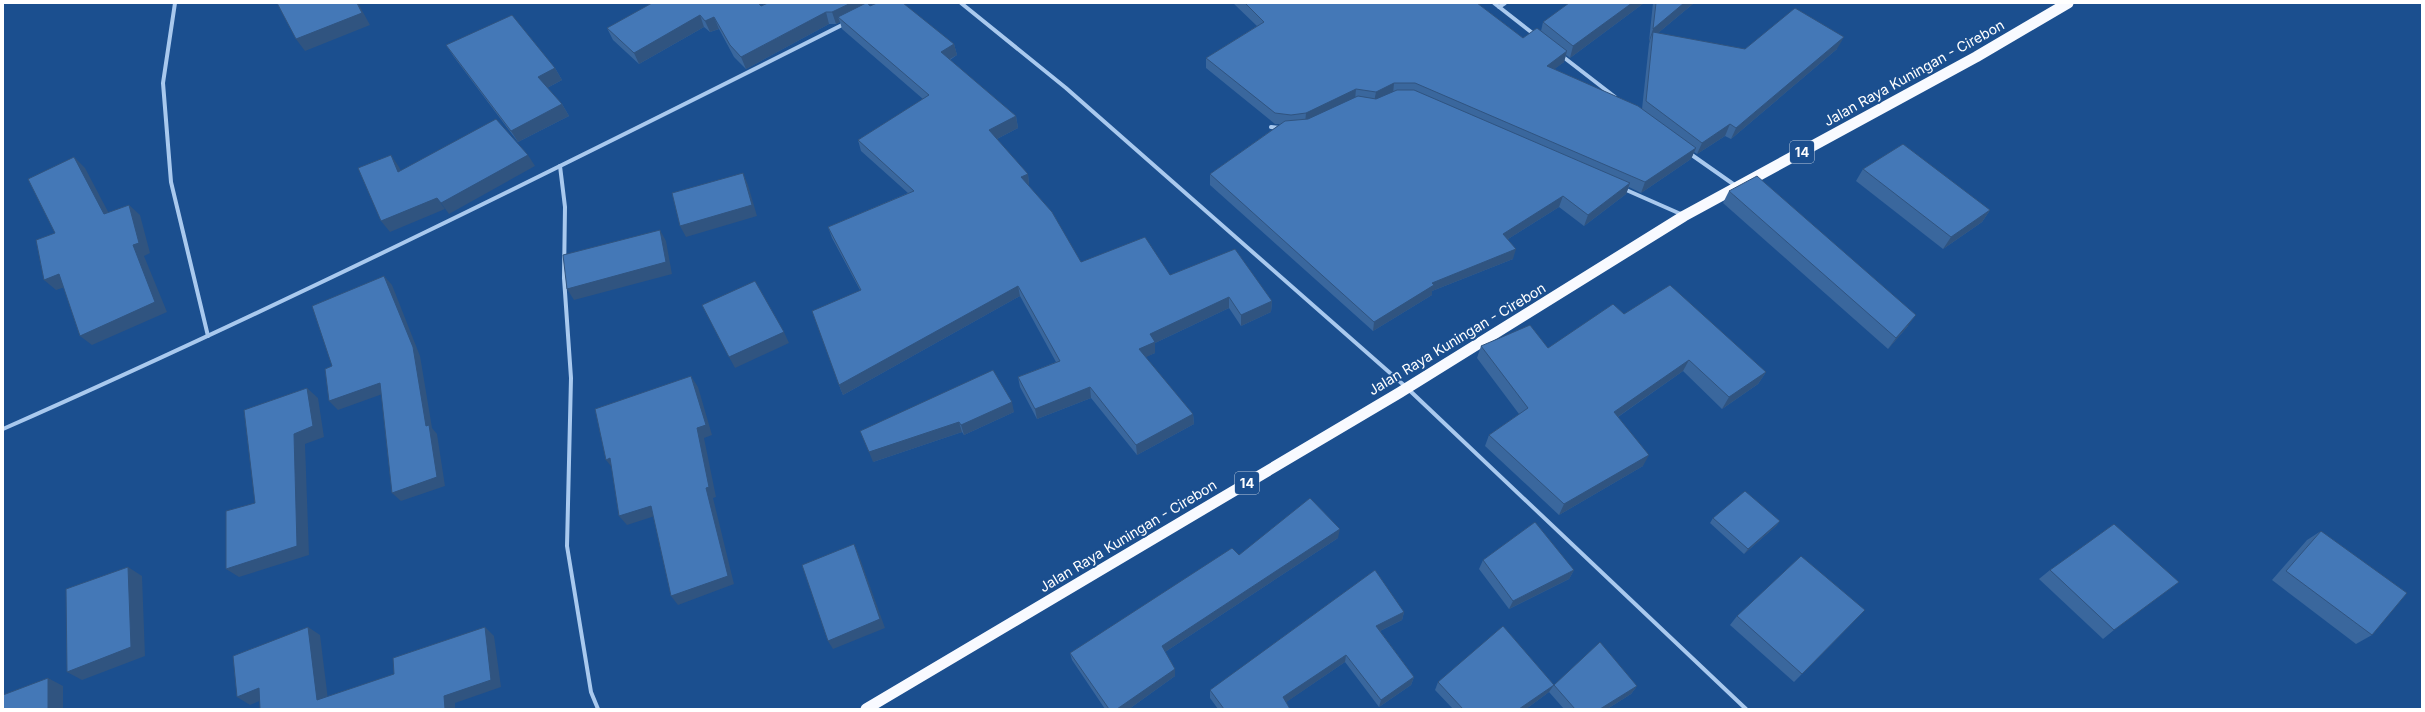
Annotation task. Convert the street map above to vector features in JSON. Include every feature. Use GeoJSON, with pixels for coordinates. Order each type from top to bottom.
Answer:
{"type":"FeatureCollection","features":[{"type":"Feature","properties":{"kind":"highway","name":"Jalan Raya Kuningan - Cirebon"},"geometry":{"type":"LineString","coordinates":[[866,709],[1406,387],[1626,254],[1684,216],[1976,57],[2068,3]]}},
{"type":"Feature","properties":{"kind":"street"},"geometry":{"type":"LineString","coordinates":[[175,3],[163,84],[172,182],[208,336]]}},
{"type":"Feature","properties":{"kind":"street"},"geometry":{"type":"LineString","coordinates":[[961,3],[1066,88],[1406,387],[1746,709]]}},
{"type":"Feature","properties":{"kind":"street"},"geometry":{"type":"LineString","coordinates":[[1494,3],[1537,36]]}},
{"type":"Feature","properties":{"kind":"street"},"geometry":{"type":"LineString","coordinates":[[1500,7],[1505,3]]}},
{"type":"Feature","properties":{"kind":"street"},"geometry":{"type":"LineString","coordinates":[[3,429],[208,336],[622,136],[850,21]]}},
{"type":"Feature","properties":{"kind":"street"},"geometry":{"type":"LineString","coordinates":[[1556,51],[1619,100]]}},
{"type":"Feature","properties":{"kind":"street"},"geometry":{"type":"LineString","coordinates":[[1271,127],[1284,129]]}},
{"type":"Feature","properties":{"kind":"street"},"geometry":{"type":"LineString","coordinates":[[1686,151],[1739,187]]}},
{"type":"Feature","properties":{"kind":"street"},"geometry":{"type":"LineString","coordinates":[[560,166],[565,207],[564,278],[571,378],[568,546],[591,692],[598,709]]}},
{"type":"Feature","properties":{"kind":"street"},"geometry":{"type":"LineString","coordinates":[[1620,187],[1684,216]]}},
{"type":"Feature","properties":{"kind":"building"},"geometry":{"type":"Polygon","coordinates":[[[277,3],[357,3],[362,13],[296,39],[277,3]]]}},
{"type":"Feature","properties":{"kind":"building"},"geometry":{"type":"Polygon","coordinates":[[[652,3],[758,3],[761,6],[768,3],[851,3],[832,12],[826,12],[741,57],[730,45],[714,17],[705,21],[700,15],[634,53],[607,28],[652,3]]]}},
{"type":"Feature","properties":{"kind":"building"},"geometry":{"type":"Polygon","coordinates":[[[866,3],[870,6],[877,3],[903,3],[954,44],[941,52],[1016,116],[989,130],[1028,174],[1021,177],[1052,212],[1081,262],[1145,237],[1170,275],[1235,249],[1272,301],[1241,315],[1229,297],[1150,334],[1155,342],[1139,349],[1193,414],[1136,445],[1090,387],[1035,409],[1018,377],[1060,361],[1018,286],[839,385],[812,311],[861,290],[828,227],[914,191],[858,140],[929,95],[838,17],[866,3]]]}},
{"type":"Feature","properties":{"kind":"building"},"geometry":{"type":"Polygon","coordinates":[[[1245,3],[1477,3],[1523,38],[1537,28],[1567,51],[1547,66],[1638,106],[1696,148],[1645,182],[1415,83],[1394,83],[1376,92],[1356,89],[1306,113],[1291,115],[1275,113],[1206,58],[1264,22],[1245,3]]]}},
{"type":"Feature","properties":{"kind":"building"},"geometry":{"type":"Polygon","coordinates":[[[1569,3],[1632,3],[1573,46],[1543,22],[1569,3]]]}},
{"type":"Feature","properties":{"kind":"building"},"geometry":{"type":"Polygon","coordinates":[[[1656,3],[1684,3],[1653,29],[1656,3]]]}},
{"type":"Feature","properties":{"kind":"building"},"geometry":{"type":"Polygon","coordinates":[[[1795,8],[1844,37],[1736,128],[1730,124],[1702,143],[1646,101],[1653,32],[1745,49],[1795,8]]]}},
{"type":"Feature","properties":{"kind":"building"},"geometry":{"type":"Polygon","coordinates":[[[512,15],[555,68],[538,77],[562,104],[511,131],[446,45],[512,15]]]}},
{"type":"Feature","properties":{"kind":"building"},"geometry":{"type":"Polygon","coordinates":[[[1397,90],[1414,90],[1630,183],[1588,215],[1563,196],[1503,234],[1516,249],[1432,283],[1434,285],[1374,322],[1210,174],[1285,121],[1308,119],[1358,96],[1376,99],[1397,90]]]}},
{"type":"Feature","properties":{"kind":"building"},"geometry":{"type":"Polygon","coordinates":[[[496,119],[528,155],[441,203],[437,198],[381,221],[358,168],[391,155],[398,172],[496,119]]]}},
{"type":"Feature","properties":{"kind":"building"},"geometry":{"type":"Polygon","coordinates":[[[1903,144],[1990,210],[1951,237],[1863,169],[1903,144]]]}},
{"type":"Feature","properties":{"kind":"building"},"geometry":{"type":"Polygon","coordinates":[[[74,157],[104,214],[129,205],[139,243],[133,245],[155,302],[80,336],[59,274],[44,280],[36,240],[55,233],[28,179],[74,157]]]}},
{"type":"Feature","properties":{"kind":"building"},"geometry":{"type":"Polygon","coordinates":[[[743,173],[752,205],[680,226],[672,193],[743,173]]]}},
{"type":"Feature","properties":{"kind":"building"},"geometry":{"type":"Polygon","coordinates":[[[1757,176],[1916,315],[1896,338],[1729,191],[1757,176]]]}},
{"type":"Feature","properties":{"kind":"building"},"geometry":{"type":"Polygon","coordinates":[[[660,230],[666,262],[567,289],[563,255],[660,230]]]}},
{"type":"Feature","properties":{"kind":"building"},"geometry":{"type":"Polygon","coordinates":[[[384,276],[413,347],[426,426],[429,425],[437,477],[392,493],[380,383],[329,401],[325,369],[332,366],[312,306],[384,276]]]}},
{"type":"Feature","properties":{"kind":"building"},"geometry":{"type":"Polygon","coordinates":[[[755,281],[784,332],[729,357],[702,305],[755,281]]]}},
{"type":"Feature","properties":{"kind":"building"},"geometry":{"type":"Polygon","coordinates":[[[1670,285],[1766,372],[1729,397],[1689,360],[1614,412],[1649,455],[1564,504],[1489,435],[1528,408],[1481,346],[1530,325],[1548,348],[1613,304],[1624,314],[1670,285]]]}},
{"type":"Feature","properties":{"kind":"building"},"geometry":{"type":"Polygon","coordinates":[[[993,370],[1012,402],[961,425],[959,422],[869,452],[860,431],[993,370]]]}},
{"type":"Feature","properties":{"kind":"building"},"geometry":{"type":"Polygon","coordinates":[[[691,376],[706,425],[697,428],[709,487],[706,488],[728,576],[671,596],[651,506],[619,516],[610,458],[606,460],[595,409],[691,376]]]}},
{"type":"Feature","properties":{"kind":"building"},"geometry":{"type":"Polygon","coordinates":[[[307,388],[313,426],[294,434],[297,546],[226,569],[226,511],[255,503],[244,410],[307,388]]]}},
{"type":"Feature","properties":{"kind":"building"},"geometry":{"type":"Polygon","coordinates":[[[1745,491],[1780,521],[1748,549],[1713,518],[1745,491]]]}},
{"type":"Feature","properties":{"kind":"building"},"geometry":{"type":"Polygon","coordinates":[[[1310,498],[1340,529],[1162,646],[1175,669],[1117,709],[1109,709],[1070,653],[1232,548],[1239,555],[1310,498]]]}},
{"type":"Feature","properties":{"kind":"building"},"geometry":{"type":"Polygon","coordinates":[[[1535,522],[1574,570],[1513,601],[1483,560],[1535,522]]]}},
{"type":"Feature","properties":{"kind":"building"},"geometry":{"type":"Polygon","coordinates":[[[2114,524],[2179,582],[2114,630],[2050,570],[2114,524]]]}},
{"type":"Feature","properties":{"kind":"building"},"geometry":{"type":"Polygon","coordinates":[[[2321,531],[2407,593],[2372,635],[2286,571],[2321,531]]]}},
{"type":"Feature","properties":{"kind":"building"},"geometry":{"type":"Polygon","coordinates":[[[854,544],[880,619],[828,641],[802,565],[854,544]]]}},
{"type":"Feature","properties":{"kind":"building"},"geometry":{"type":"Polygon","coordinates":[[[1801,556],[1865,610],[1802,674],[1737,616],[1801,556]]]}},
{"type":"Feature","properties":{"kind":"building"},"geometry":{"type":"Polygon","coordinates":[[[128,567],[131,647],[67,672],[66,589],[128,567]]]}},
{"type":"Feature","properties":{"kind":"building"},"geometry":{"type":"Polygon","coordinates":[[[1375,570],[1404,612],[1376,626],[1414,677],[1381,700],[1346,655],[1283,697],[1290,709],[1224,709],[1210,690],[1375,570]]]}},
{"type":"Feature","properties":{"kind":"building"},"geometry":{"type":"Polygon","coordinates":[[[1503,626],[1554,685],[1519,709],[1463,709],[1438,682],[1503,626]]]}},
{"type":"Feature","properties":{"kind":"building"},"geometry":{"type":"Polygon","coordinates":[[[308,627],[317,700],[394,674],[393,658],[485,627],[491,680],[444,696],[445,709],[260,709],[259,688],[237,697],[233,656],[308,627]]]}},
{"type":"Feature","properties":{"kind":"building"},"geometry":{"type":"Polygon","coordinates":[[[1600,642],[1637,686],[1600,709],[1575,709],[1554,685],[1600,642]]]}},
{"type":"Feature","properties":{"kind":"building"},"geometry":{"type":"Polygon","coordinates":[[[48,678],[48,709],[3,709],[3,695],[48,678]]]}}]}
